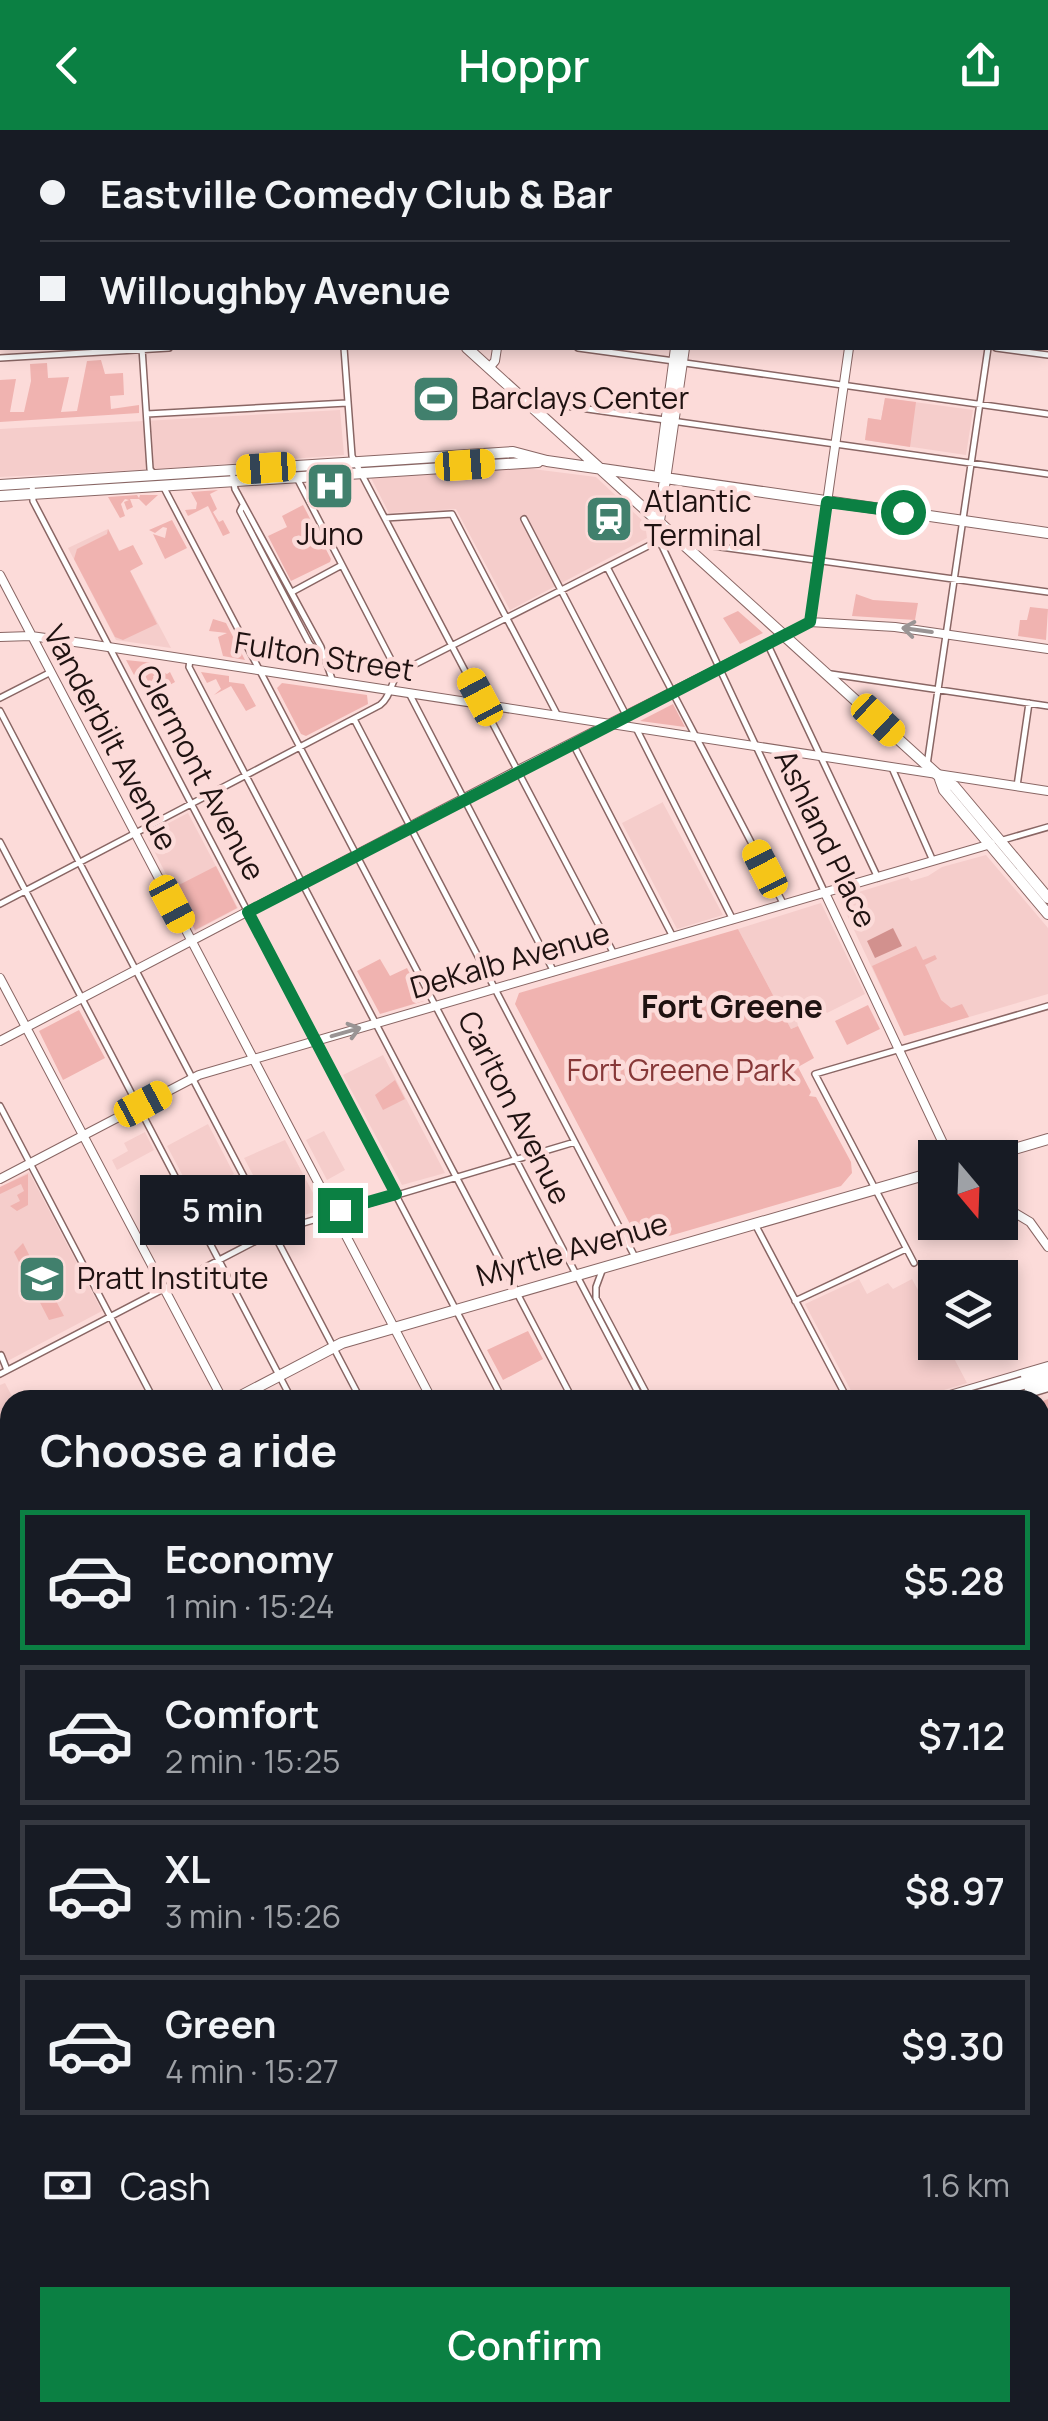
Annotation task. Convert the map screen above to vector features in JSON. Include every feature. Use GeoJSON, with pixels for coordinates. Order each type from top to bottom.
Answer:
{"type":"FeatureCollection","features":[{"type":"Feature","properties":{"kind":"highway"},"geometry":{"type":"LineString","coordinates":[[999,1390],[1048,1372]]}},
{"type":"Feature","properties":{"kind":"main road"},"geometry":{"type":"LineString","coordinates":[[469,350],[927,765],[944,790],[1048,898]]}},
{"type":"Feature","properties":{"kind":"main road"},"geometry":{"type":"LineString","coordinates":[[490,368],[497,350]]}},
{"type":"Feature","properties":{"kind":"main road"},"geometry":{"type":"LineString","coordinates":[[660,521],[676,350]]}},
{"type":"Feature","properties":{"kind":"main road"},"geometry":{"type":"LineString","coordinates":[[678,362],[683,350]]}},
{"type":"Feature","properties":{"kind":"main road"},"geometry":{"type":"LineString","coordinates":[[810,622],[850,350]]}},
{"type":"Feature","properties":{"kind":"main road"},"geometry":{"type":"LineString","coordinates":[[0,486],[163,486],[356,463],[500,458],[518,453],[547,461],[1048,533]]}},
{"type":"Feature","properties":{"kind":"main road"},"geometry":{"type":"LineString","coordinates":[[0,496],[152,472],[296,477],[356,463]]}},
{"type":"Feature","properties":{"kind":"main road","name":"Vanderbilt Avenue"},"geometry":{"type":"LineString","coordinates":[[0,575],[427,1390]]}},
{"type":"Feature","properties":{"kind":"main road"},"geometry":{"type":"LineString","coordinates":[[0,1041],[810,622],[946,634],[1048,649]]}},
{"type":"Feature","properties":{"kind":"main road","name":"Fulton Street"},"geometry":{"type":"LineString","coordinates":[[0,637],[32,636],[109,647],[1048,791]]}},
{"type":"Feature","properties":{"kind":"main road"},"geometry":{"type":"LineString","coordinates":[[995,843],[1048,914]]}},
{"type":"Feature","properties":{"kind":"main road","name":"DeKalb Avenue"},"geometry":{"type":"LineString","coordinates":[[0,1178],[192,1078],[995,843]]}},
{"type":"Feature","properties":{"kind":"main road","name":"Ashland Place"},"geometry":{"type":"LineString","coordinates":[[825,893],[942,1140]]}},
{"type":"Feature","properties":{"kind":"main road"},"geometry":{"type":"LineString","coordinates":[[0,978],[219,1390]]}},
{"type":"Feature","properties":{"kind":"main road"},"geometry":{"type":"LineString","coordinates":[[1018,1148],[1048,1139]]}},
{"type":"Feature","properties":{"kind":"main road","name":"Myrtle Avenue"},"geometry":{"type":"LineString","coordinates":[[252,1390],[333,1347],[918,1177]]}},
{"type":"Feature","properties":{"kind":"main road"},"geometry":{"type":"LineString","coordinates":[[1018,1215],[1030,1222],[1048,1247]]}},
{"type":"Feature","properties":{"kind":"main road"},"geometry":{"type":"LineString","coordinates":[[969,1390],[1048,1372]]}},
{"type":"Feature","properties":{"kind":"main road"},"geometry":{"type":"LineString","coordinates":[[991,1384],[993,1390]]}},
{"type":"Feature","properties":{"kind":"street"},"geometry":{"type":"LineString","coordinates":[[0,358],[114,350]]}},
{"type":"Feature","properties":{"kind":"street"},"geometry":{"type":"LineString","coordinates":[[142,350],[152,472]]}},
{"type":"Feature","properties":{"kind":"street"},"geometry":{"type":"LineString","coordinates":[[344,350],[356,463],[614,954]]}},
{"type":"Feature","properties":{"kind":"street"},"geometry":{"type":"LineString","coordinates":[[592,350],[1048,414]]}},
{"type":"Feature","properties":{"kind":"street"},"geometry":{"type":"LineString","coordinates":[[927,765],[988,350]]}},
{"type":"Feature","properties":{"kind":"street"},"geometry":{"type":"LineString","coordinates":[[1011,350],[1048,355]]}},
{"type":"Feature","properties":{"kind":"street"},"geometry":{"type":"LineString","coordinates":[[538,412],[552,404],[1048,474]]}},
{"type":"Feature","properties":{"kind":"street"},"geometry":{"type":"LineString","coordinates":[[147,418],[348,406]]}},
{"type":"Feature","properties":{"kind":"street","name":"Carlton Avenue"},"geometry":{"type":"LineString","coordinates":[[152,472],[163,486],[637,1390]]}},
{"type":"Feature","properties":{"kind":"street"},"geometry":{"type":"LineString","coordinates":[[233,476],[243,505],[248,506],[334,682]]}},
{"type":"Feature","properties":{"kind":"street"},"geometry":{"type":"LineString","coordinates":[[296,477],[398,673]]}},
{"type":"Feature","properties":{"kind":"street","name":"Clermont Avenue"},"geometry":{"type":"LineString","coordinates":[[32,489],[33,501],[498,1390]]}},
{"type":"Feature","properties":{"kind":"street"},"geometry":{"type":"LineString","coordinates":[[385,518],[452,514],[558,716]]}},
{"type":"Feature","properties":{"kind":"street"},"geometry":{"type":"LineString","coordinates":[[524,519],[626,716]]}},
{"type":"Feature","properties":{"kind":"street","name":"Ashland Place"},"geometry":{"type":"LineString","coordinates":[[607,566],[658,542],[825,893]]}},
{"type":"Feature","properties":{"kind":"street"},"geometry":{"type":"LineString","coordinates":[[682,542],[1048,592]]}},
{"type":"Feature","properties":{"kind":"street"},"geometry":{"type":"LineString","coordinates":[[288,593],[342,565]]}},
{"type":"Feature","properties":{"kind":"street"},"geometry":{"type":"LineString","coordinates":[[0,904],[354,720],[384,703],[398,673],[607,566],[784,905]]}},
{"type":"Feature","properties":{"kind":"street"},"geometry":{"type":"LineString","coordinates":[[768,644],[878,878]]}},
{"type":"Feature","properties":{"kind":"street"},"geometry":{"type":"LineString","coordinates":[[190,660],[190,667],[568,1390]]}},
{"type":"Feature","properties":{"kind":"street"},"geometry":{"type":"LineString","coordinates":[[0,698],[51,672]]}},
{"type":"Feature","properties":{"kind":"street"},"geometry":{"type":"LineString","coordinates":[[828,674],[1048,706]]}},
{"type":"Feature","properties":{"kind":"street"},"geometry":{"type":"LineString","coordinates":[[410,694],[554,972]]}},
{"type":"Feature","properties":{"kind":"street"},"geometry":{"type":"LineString","coordinates":[[1017,786],[1030,703]]}},
{"type":"Feature","properties":{"kind":"street"},"geometry":{"type":"LineString","coordinates":[[0,710],[356,1390]]}},
{"type":"Feature","properties":{"kind":"street"},"geometry":{"type":"LineString","coordinates":[[354,720],[635,1258]]}},
{"type":"Feature","properties":{"kind":"street"},"geometry":{"type":"LineString","coordinates":[[636,728],[734,920]]}},
{"type":"Feature","properties":{"kind":"street"},"geometry":{"type":"LineString","coordinates":[[572,742],[674,937]]}},
{"type":"Feature","properties":{"kind":"street"},"geometry":{"type":"LineString","coordinates":[[892,768],[933,862]]}},
{"type":"Feature","properties":{"kind":"street","name":"DeKalb Avenue"},"geometry":{"type":"LineString","coordinates":[[995,843],[1048,828]]}},
{"type":"Feature","properties":{"kind":"street"},"geometry":{"type":"LineString","coordinates":[[0,842],[287,1390]]}},
{"type":"Feature","properties":{"kind":"street"},"geometry":{"type":"LineString","coordinates":[[914,1263],[816,1074],[1048,1006]]}},
{"type":"Feature","properties":{"kind":"street"},"geometry":{"type":"LineString","coordinates":[[0,1106],[149,1390]]}},
{"type":"Feature","properties":{"kind":"street"},"geometry":{"type":"LineString","coordinates":[[1,1355],[4,1372],[273,1232],[575,1142]]}},
{"type":"Feature","properties":{"kind":"street"},"geometry":{"type":"LineString","coordinates":[[755,1223],[843,1390]]}},
{"type":"Feature","properties":{"kind":"street"},"geometry":{"type":"LineString","coordinates":[[795,1300],[906,1249]]}},
{"type":"Feature","properties":{"kind":"street"},"geometry":{"type":"LineString","coordinates":[[603,1267],[596,1298],[645,1390]]}},
{"type":"Feature","properties":{"kind":"shaded area"},"geometry":{"type":"Polygon","coordinates":[[[885,398],[973,410],[966,455],[865,440],[868,418],[881,420],[885,398]]]}},
{"type":"Feature","properties":{"kind":"shaded area"},"geometry":{"type":"Polygon","coordinates":[[[340,410],[344,455],[0,477],[0,429],[340,410]]]}},
{"type":"Feature","properties":{"kind":"shaded area"},"geometry":{"type":"Polygon","coordinates":[[[517,467],[596,477],[645,523],[647,538],[510,610],[456,509],[389,513],[371,478],[517,467]]]}},
{"type":"Feature","properties":{"kind":"shaded area"},"geometry":{"type":"Polygon","coordinates":[[[108,529],[171,648],[116,640],[68,548],[108,529]]]}},
{"type":"Feature","properties":{"kind":"shaded area"},"geometry":{"type":"Polygon","coordinates":[[[663,802],[723,915],[677,929],[622,823],[663,802]]]}},
{"type":"Feature","properties":{"kind":"shaded area"},"geometry":{"type":"Polygon","coordinates":[[[188,813],[238,908],[195,931],[146,835],[188,813]]]}},
{"type":"Feature","properties":{"kind":"shaded area"},"geometry":{"type":"Polygon","coordinates":[[[986,855],[1048,928],[1048,994],[904,1036],[839,898],[908,877],[911,881],[942,867],[986,855]]]}},
{"type":"Feature","properties":{"kind":"shaded area"},"geometry":{"type":"Polygon","coordinates":[[[821,903],[865,994],[827,1013],[824,1009],[797,1021],[798,1026],[791,1029],[738,929],[821,903]]]}},
{"type":"Feature","properties":{"kind":"shaded area"},"geometry":{"type":"Polygon","coordinates":[[[893,928],[902,946],[875,958],[867,941],[893,928]]]}},
{"type":"Feature","properties":{"kind":"shaded area"},"geometry":{"type":"Polygon","coordinates":[[[383,1055],[445,1173],[402,1185],[343,1075],[383,1055]]]}},
{"type":"Feature","properties":{"kind":"shaded area"},"geometry":{"type":"Polygon","coordinates":[[[208,1124],[234,1174],[193,1195],[167,1146],[208,1124]]]}},
{"type":"Feature","properties":{"kind":"shaded area"},"geometry":{"type":"Polygon","coordinates":[[[324,1131],[345,1170],[327,1180],[306,1140],[324,1131]]]}},
{"type":"Feature","properties":{"kind":"shaded area"},"geometry":{"type":"Polygon","coordinates":[[[145,1132],[154,1150],[117,1170],[112,1160],[128,1151],[124,1143],[145,1132]]]}},
{"type":"Feature","properties":{"kind":"shaded area"},"geometry":{"type":"Polygon","coordinates":[[[285,1140],[322,1210],[278,1222],[244,1158],[285,1140]]]}},
{"type":"Feature","properties":{"kind":"shaded area","name":"Pratt Institute"},"geometry":{"type":"Polygon","coordinates":[[[29,1172],[102,1311],[0,1365],[0,1187],[29,1172]]]}},
{"type":"Feature","properties":{"kind":"shaded area","name":"Pratt Institute"},"geometry":{"type":"Polygon","coordinates":[[[242,1195],[252,1214],[212,1235],[203,1216],[242,1195]]]}},
{"type":"Feature","properties":{"kind":"shaded area"},"geometry":{"type":"Polygon","coordinates":[[[859,1279],[867,1294],[888,1283],[893,1289],[912,1279],[918,1290],[918,1360],[955,1360],[967,1383],[944,1390],[851,1390],[805,1304],[859,1279]]]}},
{"type":"Feature","properties":{"kind":"green space"},"geometry":{"type":"Polygon","coordinates":[[[101,360],[105,374],[123,373],[124,395],[110,396],[111,409],[139,405],[139,413],[0,422],[0,380],[16,379],[10,412],[24,412],[31,381],[30,364],[47,363],[48,378],[69,377],[61,412],[77,411],[87,361],[101,360]]]}},
{"type":"Feature","properties":{"kind":"green space"},"geometry":{"type":"Polygon","coordinates":[[[885,398],[916,402],[910,447],[865,440],[868,418],[881,420],[885,398]]]}},
{"type":"Feature","properties":{"kind":"green space"},"geometry":{"type":"Polygon","coordinates":[[[218,490],[210,494],[217,509],[213,512],[230,533],[223,536],[208,506],[188,516],[185,510],[196,509],[191,492],[218,490]]]}},
{"type":"Feature","properties":{"kind":"green space"},"geometry":{"type":"Polygon","coordinates":[[[158,495],[146,506],[139,499],[130,499],[133,507],[127,510],[124,502],[129,500],[125,499],[121,504],[125,516],[120,518],[108,497],[158,495]]]}},
{"type":"Feature","properties":{"kind":"green space"},"geometry":{"type":"Polygon","coordinates":[[[303,505],[331,559],[291,581],[268,536],[287,527],[282,516],[303,505]]]}},
{"type":"Feature","properties":{"kind":"green space"},"geometry":{"type":"Polygon","coordinates":[[[172,520],[187,548],[165,559],[153,534],[165,538],[167,528],[155,533],[149,530],[172,520]]]}},
{"type":"Feature","properties":{"kind":"green space"},"geometry":{"type":"Polygon","coordinates":[[[108,529],[119,551],[133,545],[143,564],[130,571],[157,624],[123,640],[115,637],[74,559],[77,549],[107,534],[108,529]]]}},
{"type":"Feature","properties":{"kind":"green space"},"geometry":{"type":"Polygon","coordinates":[[[856,594],[873,600],[918,603],[915,620],[852,616],[856,594]]]}},
{"type":"Feature","properties":{"kind":"green space"},"geometry":{"type":"Polygon","coordinates":[[[1030,607],[1048,609],[1046,640],[1018,636],[1020,620],[1027,620],[1030,607]]]}},
{"type":"Feature","properties":{"kind":"green space"},"geometry":{"type":"Polygon","coordinates":[[[738,611],[763,633],[740,644],[723,618],[738,611]]]}},
{"type":"Feature","properties":{"kind":"green space"},"geometry":{"type":"Polygon","coordinates":[[[213,619],[226,623],[245,660],[223,656],[218,637],[227,633],[209,631],[213,619]]]}},
{"type":"Feature","properties":{"kind":"green space"},"geometry":{"type":"Polygon","coordinates":[[[126,660],[154,663],[155,669],[170,672],[175,682],[166,687],[159,674],[141,687],[148,681],[142,670],[134,675],[126,660]]]}},
{"type":"Feature","properties":{"kind":"green space"},"geometry":{"type":"Polygon","coordinates":[[[201,672],[229,676],[229,682],[244,684],[256,706],[246,711],[231,686],[214,695],[221,689],[216,679],[207,683],[201,672]]]}},
{"type":"Feature","properties":{"kind":"green space"},"geometry":{"type":"Polygon","coordinates":[[[282,683],[367,695],[368,704],[306,736],[301,734],[277,688],[282,683]]]}},
{"type":"Feature","properties":{"kind":"green space"},"geometry":{"type":"Polygon","coordinates":[[[673,704],[685,727],[640,721],[673,704]]]}},
{"type":"Feature","properties":{"kind":"green space"},"geometry":{"type":"Polygon","coordinates":[[[216,866],[237,908],[195,930],[173,888],[216,866]]]}},
{"type":"Feature","properties":{"kind":"green space","name":"Fort Greene Park"},"geometry":{"type":"Polygon","coordinates":[[[738,929],[791,1029],[798,1026],[814,1058],[798,1067],[811,1092],[809,1096],[816,1097],[851,1162],[852,1173],[841,1186],[659,1239],[655,1227],[644,1222],[632,1228],[515,1004],[519,993],[738,929]]]}},
{"type":"Feature","properties":{"kind":"green space"},"geometry":{"type":"Polygon","coordinates":[[[916,946],[923,960],[935,955],[937,959],[925,965],[941,1000],[951,1008],[962,1004],[969,1017],[904,1036],[872,966],[916,946]]]}},
{"type":"Feature","properties":{"kind":"green space"},"geometry":{"type":"Polygon","coordinates":[[[380,959],[390,976],[407,968],[424,1001],[380,1014],[357,971],[380,959]]]}},
{"type":"Feature","properties":{"kind":"green space"},"geometry":{"type":"Polygon","coordinates":[[[868,1005],[880,1029],[847,1045],[835,1021],[868,1005]]]}},
{"type":"Feature","properties":{"kind":"green space"},"geometry":{"type":"Polygon","coordinates":[[[79,1010],[105,1058],[63,1080],[39,1031],[79,1010]]]}},
{"type":"Feature","properties":{"kind":"green space"},"geometry":{"type":"Polygon","coordinates":[[[395,1080],[405,1099],[383,1110],[375,1095],[395,1080]]]}},
{"type":"Feature","properties":{"kind":"green space"},"geometry":{"type":"Polygon","coordinates":[[[28,1174],[28,1205],[17,1211],[10,1206],[20,1201],[17,1195],[24,1191],[21,1184],[0,1194],[0,1187],[28,1174]]]}},
{"type":"Feature","properties":{"kind":"green space"},"geometry":{"type":"Polygon","coordinates":[[[23,1243],[43,1282],[32,1288],[14,1252],[23,1243]]]}},
{"type":"Feature","properties":{"kind":"green space"},"geometry":{"type":"Polygon","coordinates":[[[45,1287],[64,1316],[49,1320],[34,1291],[45,1287]]]}},
{"type":"Feature","properties":{"kind":"green space"},"geometry":{"type":"Polygon","coordinates":[[[528,1331],[543,1359],[503,1380],[487,1350],[528,1331]]]}},
{"type":"Feature","properties":{"kind":"place","name":"Barclays Center"},"geometry":{"type":"Point","coordinates":[436,399]}},
{"type":"Feature","properties":{"kind":"place","name":"Juno"},"geometry":{"type":"Point","coordinates":[330,486]}},
{"type":"Feature","properties":{"kind":"place","name":"Atlantic Terminal"},"geometry":{"type":"Point","coordinates":[609,519]}},
{"type":"Feature","properties":{"kind":"place","name":"Pratt Institute"},"geometry":{"type":"Point","coordinates":[42,1279]}},
{"type":"Feature","properties":{"kind":"district","name":"Fort Greene"},"geometry":{"type":"Point","coordinates":[732,1007]}},
{"type":"Feature","properties":{"kind":"route"},"geometry":{"type":"LineString","coordinates":[[340,1210],[396,1194],[248,912],[810,622],[827,502],[903,512]]}}]}
